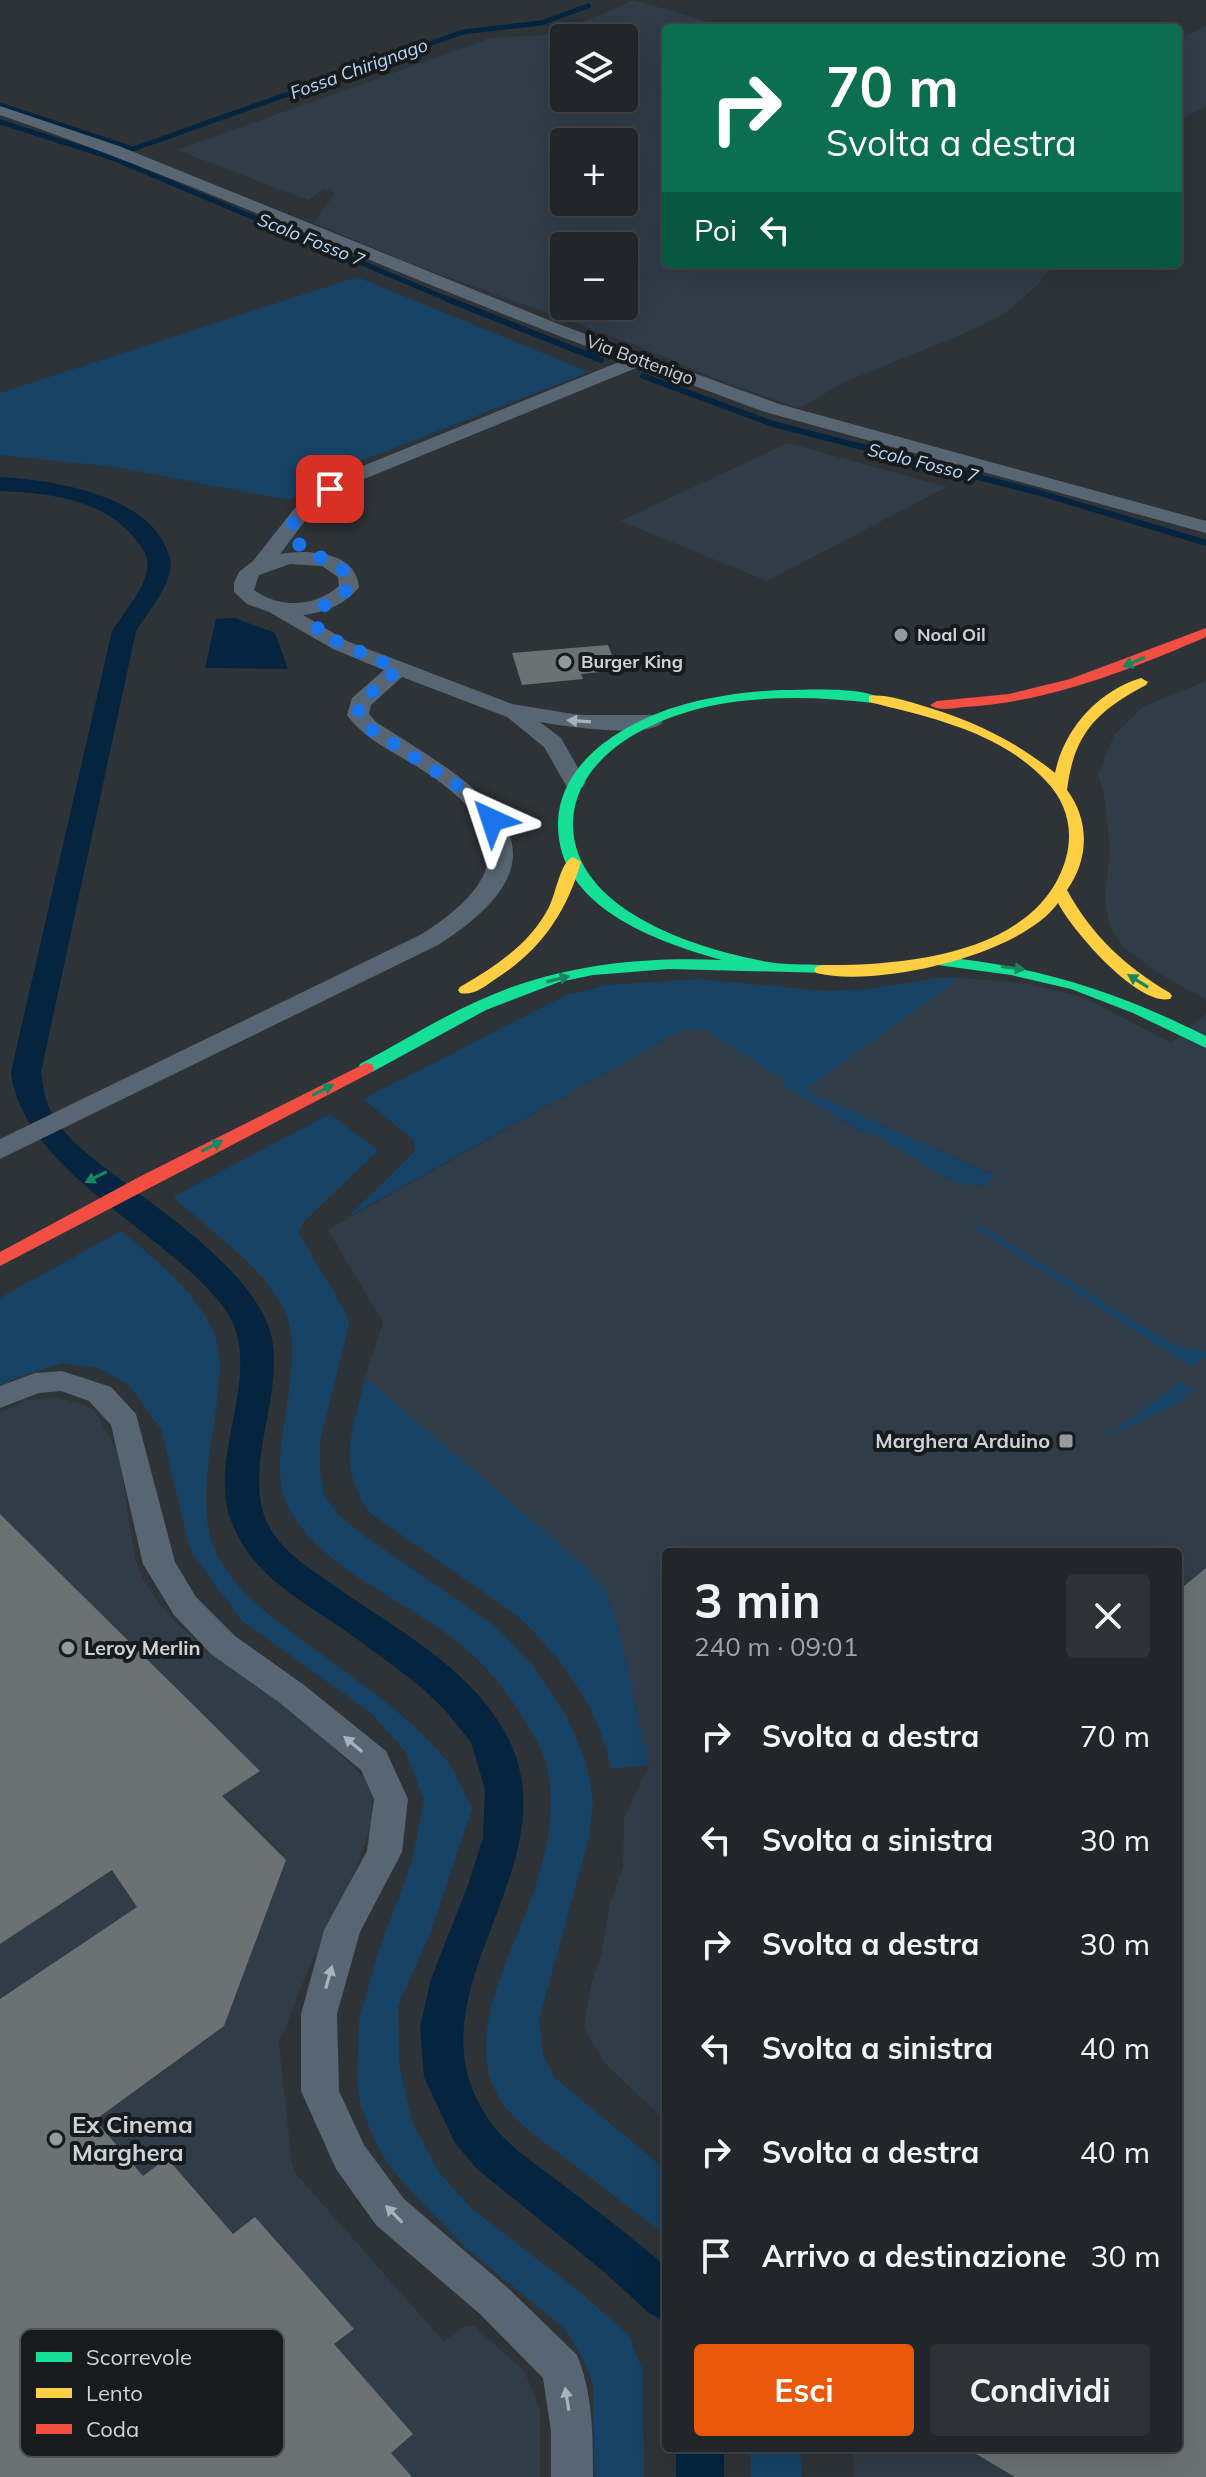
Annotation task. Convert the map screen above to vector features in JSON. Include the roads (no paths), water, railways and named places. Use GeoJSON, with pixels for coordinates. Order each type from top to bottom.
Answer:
{"type":"FeatureCollection","features":[{"type":"Feature","properties":{"kind":"main road"},"geometry":{"type":"LineString","coordinates":[[906,704],[990,704],[1042,696],[1087,682],[1206,632]]}},
{"type":"Feature","properties":{"kind":"main road"},"geometry":{"type":"LineString","coordinates":[[1060,790],[1063,755],[1081,724],[1112,698],[1157,676]]}},
{"type":"Feature","properties":{"kind":"main road"},"geometry":{"type":"LineString","coordinates":[[0,1260],[170,1168],[517,991],[587,973],[636,966],[698,963],[774,968],[851,972],[936,961],[976,949],[1031,920],[1060,891],[1076,858],[1078,841],[1076,824],[1060,790],[1044,771],[999,738],[971,724],[906,704],[848,695],[777,694],[702,705],[652,722],[606,749],[575,782],[566,805],[563,829],[573,862],[606,902],[661,937],[733,961],[774,968]]}},
{"type":"Feature","properties":{"kind":"main road"},"geometry":{"type":"LineString","coordinates":[[452,997],[493,976],[521,956],[543,933],[559,910],[573,862]]}},
{"type":"Feature","properties":{"kind":"main road"},"geometry":{"type":"LineString","coordinates":[[1060,891],[1082,935],[1105,957],[1132,978],[1181,1005]]}},
{"type":"Feature","properties":{"kind":"main road"},"geometry":{"type":"LineString","coordinates":[[936,961],[1020,968],[1068,979],[1111,994],[1206,1043]]}},
{"type":"Feature","properties":{"kind":"street","name":"Via Bottenigo"},"geometry":{"type":"LineString","coordinates":[[0,110],[114,149],[387,262],[641,360],[804,418],[1124,502],[1206,527]]}},
{"type":"Feature","properties":{"kind":"street"},"geometry":{"type":"LineString","coordinates":[[261,565],[290,526],[316,499],[345,480],[641,360]]}},
{"type":"Feature","properties":{"kind":"street"},"geometry":{"type":"LineString","coordinates":[[275,607],[300,609],[325,603],[343,594],[349,587],[350,578],[345,571],[305,550],[291,533],[290,526]]}},
{"type":"Feature","properties":{"kind":"street"},"geometry":{"type":"LineString","coordinates":[[323,560],[290,558],[261,565],[247,574],[242,583],[244,592],[251,599],[275,607],[318,633],[398,669],[507,710],[579,722],[652,722]]}},
{"type":"Feature","properties":{"kind":"street"},"geometry":{"type":"LineString","coordinates":[[318,633],[316,616],[325,603]]}},
{"type":"Feature","properties":{"kind":"street"},"geometry":{"type":"LineString","coordinates":[[0,1150],[429,940],[451,928],[488,895],[498,873],[501,851],[496,830],[485,811],[457,785],[368,727],[358,715],[360,703],[398,669]]}},
{"type":"Feature","properties":{"kind":"street"},"geometry":{"type":"LineString","coordinates":[[507,710],[545,734],[575,782]]}},
{"type":"Feature","properties":{"kind":"street"},"geometry":{"type":"LineString","coordinates":[[0,1398],[35,1383],[62,1381],[100,1394],[125,1422],[159,1564],[185,1606],[223,1645],[292,1694],[374,1761],[391,1799],[384,1852],[342,1930],[319,2014],[320,2091],[350,2157],[390,2212],[494,2301],[562,2369],[572,2431],[572,2477]]}},
{"type":"Feature","properties":{"kind":"waterway","name":"Fossa Chirignago"},"geometry":{"type":"LineString","coordinates":[[0,105],[133,149],[463,32],[541,23],[588,6]]}},
{"type":"Feature","properties":{"kind":"waterway","name":"Scolo Fosso 7"},"geometry":{"type":"LineString","coordinates":[[0,122],[110,157],[451,301]]}},
{"type":"Feature","properties":{"kind":"waterway","name":"Scolo Fosso 7"},"geometry":{"type":"LineString","coordinates":[[447,299],[451,301]]}},
{"type":"Feature","properties":{"kind":"waterway","name":"Scolo Fosso 7"},"geometry":{"type":"LineString","coordinates":[[451,301],[601,360]]}},
{"type":"Feature","properties":{"kind":"waterway","name":"Scolo Fosso 7"},"geometry":{"type":"LineString","coordinates":[[643,376],[773,424],[1037,492],[1206,543]]}},
{"type":"Feature","properties":{"kind":"waterway"},"geometry":{"type":"LineString","coordinates":[[0,484],[69,492],[113,509],[132,522],[148,539],[159,560],[156,579],[124,631],[26,1072],[33,1105],[48,1131],[69,1153],[199,1261],[235,1298],[247,1316],[255,1338],[257,1363],[242,1486],[248,1520],[263,1547],[294,1576],[436,1679],[476,1718],[489,1738],[505,1789],[502,1838],[489,1885],[451,1979],[441,2027],[445,2077],[470,2129],[492,2155],[620,2256],[662,2295]]}},
{"type":"Feature","properties":{"kind":"waterway"},"geometry":{"type":"LineString","coordinates":[[700,2452],[700,2477]]}},
{"type":"Feature","properties":{"kind":"place","name":"Noal Oil"},"geometry":{"type":"Point","coordinates":[901,635]}},
{"type":"Feature","properties":{"kind":"place","name":"Burger King"},"geometry":{"type":"Point","coordinates":[565,662]}},
{"type":"Feature","properties":{"kind":"place","name":"Marghera Arduino"},"geometry":{"type":"Point","coordinates":[1066,1441]}},
{"type":"Feature","properties":{"kind":"place","name":"Leroy Merlin"},"geometry":{"type":"Point","coordinates":[68,1648]}},
{"type":"Feature","properties":{"kind":"place","name":"Ex Cinema Marghera"},"geometry":{"type":"Point","coordinates":[56,2139]}}]}
